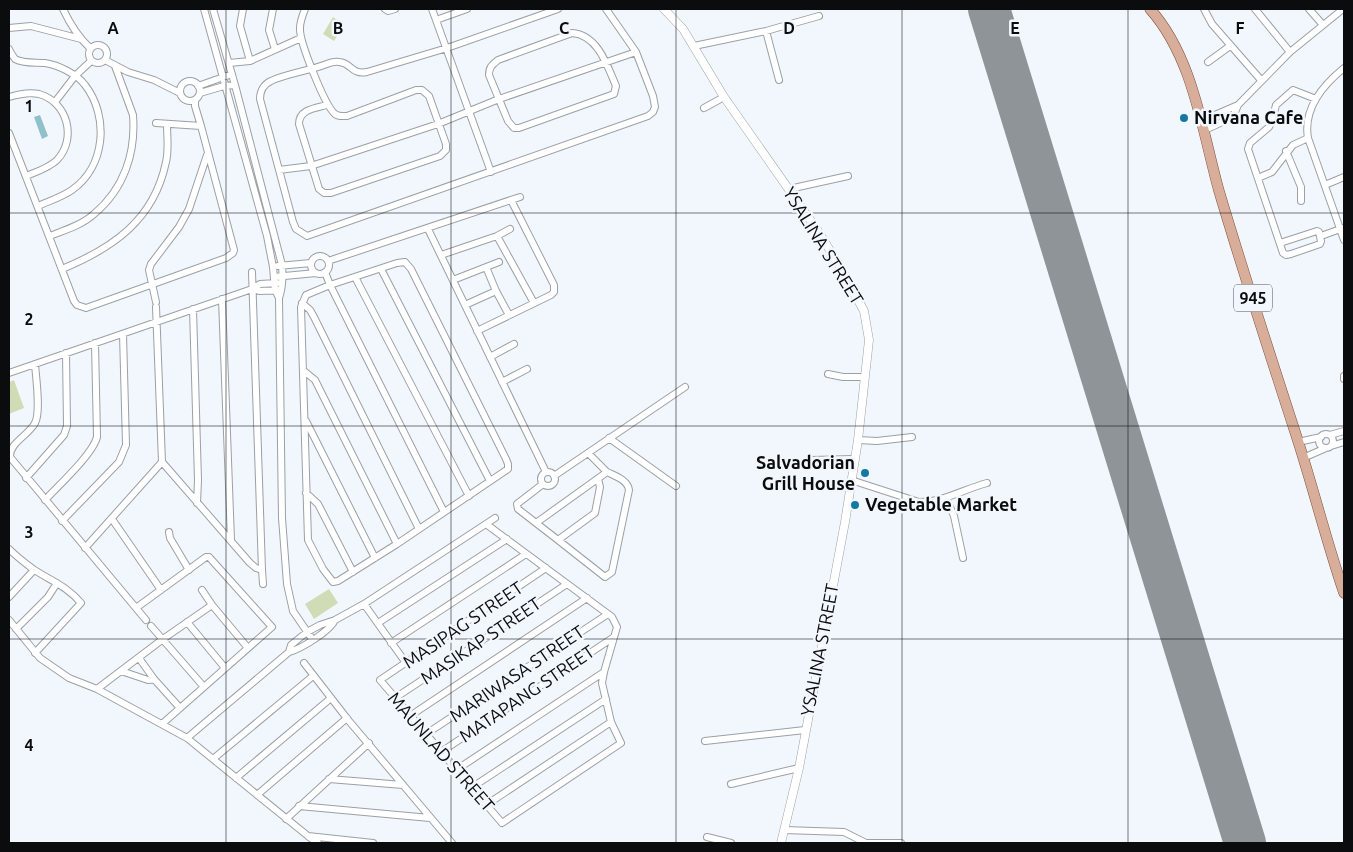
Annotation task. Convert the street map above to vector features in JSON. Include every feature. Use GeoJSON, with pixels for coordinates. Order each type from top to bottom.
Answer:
{"type":"FeatureCollection","features":[{"type":"Feature","properties":{"kind":"main road","name":"945"},"geometry":{"type":"LineString","coordinates":[[1150,9],[1172,38],[1180,56],[1303,458],[1330,553],[1344,593]]}},
{"type":"Feature","properties":{"kind":"street"},"geometry":{"type":"LineString","coordinates":[[63,9],[68,21],[90,48]]}},
{"type":"Feature","properties":{"kind":"street"},"geometry":{"type":"LineString","coordinates":[[204,9],[273,267],[274,283],[278,298],[282,518],[287,584],[293,611],[312,639]]}},
{"type":"Feature","properties":{"kind":"street"},"geometry":{"type":"LineString","coordinates":[[213,9],[282,265],[283,283],[278,298]]}},
{"type":"Feature","properties":{"kind":"street"},"geometry":{"type":"LineString","coordinates":[[244,9],[240,26],[250,61]]}},
{"type":"Feature","properties":{"kind":"street"},"geometry":{"type":"LineString","coordinates":[[273,9],[269,30],[274,49]]}},
{"type":"Feature","properties":{"kind":"street"},"geometry":{"type":"LineString","coordinates":[[305,9],[300,28],[301,38],[327,105],[337,115],[347,116],[416,90],[422,90],[429,96],[446,144],[446,150],[440,156],[331,193],[321,192],[311,166],[299,119],[304,112],[327,105]]}},
{"type":"Feature","properties":{"kind":"street"},"geometry":{"type":"LineString","coordinates":[[385,9],[388,11],[395,9]]}},
{"type":"Feature","properties":{"kind":"street"},"geometry":{"type":"LineString","coordinates":[[432,9],[491,172]]}},
{"type":"Feature","properties":{"kind":"street"},"geometry":{"type":"LineString","coordinates":[[436,20],[467,9]]}},
{"type":"Feature","properties":{"kind":"street"},"geometry":{"type":"LineString","coordinates":[[558,9],[447,48],[360,73],[355,72],[341,62],[335,62],[271,81],[263,87],[260,100],[296,229],[307,236],[648,116],[655,107],[653,96],[636,52],[606,9]]}},
{"type":"Feature","properties":{"kind":"street","name":"YSALINA STREET"},"geometry":{"type":"LineString","coordinates":[[664,9],[678,22],[724,97],[842,270],[864,311],[869,340],[858,440],[845,522],[805,730],[800,768],[782,843]]}},
{"type":"Feature","properties":{"kind":"street"},"geometry":{"type":"LineString","coordinates":[[1204,9],[1212,24],[1261,80]]}},
{"type":"Feature","properties":{"kind":"street"},"geometry":{"type":"LineString","coordinates":[[1255,9],[1290,52]]}},
{"type":"Feature","properties":{"kind":"street"},"geometry":{"type":"LineString","coordinates":[[1309,9],[1323,25]]}},
{"type":"Feature","properties":{"kind":"street"},"geometry":{"type":"LineString","coordinates":[[1202,126],[1219,113],[1238,105],[1290,52],[1343,9]]}},
{"type":"Feature","properties":{"kind":"street"},"geometry":{"type":"LineString","coordinates":[[694,46],[766,31],[819,16]]}},
{"type":"Feature","properties":{"kind":"street"},"geometry":{"type":"LineString","coordinates":[[9,28],[31,26],[81,39]]}},
{"type":"Feature","properties":{"kind":"street"},"geometry":{"type":"LineString","coordinates":[[766,31],[779,80]]}},
{"type":"Feature","properties":{"kind":"street"},"geometry":{"type":"LineString","coordinates":[[572,33],[586,36],[606,62],[616,86],[614,94],[537,122],[514,128],[508,121],[489,75],[489,69],[498,60],[572,33]]}},
{"type":"Feature","properties":{"kind":"street"},"geometry":{"type":"LineString","coordinates":[[229,63],[250,61],[301,38]]}},
{"type":"Feature","properties":{"kind":"street"},"geometry":{"type":"LineString","coordinates":[[90,48],[97,45],[104,47],[107,53],[105,60]]}},
{"type":"Feature","properties":{"kind":"street"},"geometry":{"type":"LineString","coordinates":[[1208,62],[1230,46]]}},
{"type":"Feature","properties":{"kind":"street"},"geometry":{"type":"LineString","coordinates":[[90,48],[88,55],[91,61],[98,63],[105,60]]}},
{"type":"Feature","properties":{"kind":"street"},"geometry":{"type":"LineString","coordinates":[[9,49],[16,59],[48,63],[75,76],[88,89],[100,115],[101,138],[98,154],[90,172],[80,183],[65,194],[38,206]]}},
{"type":"Feature","properties":{"kind":"street"},"geometry":{"type":"LineString","coordinates":[[279,170],[311,166],[438,124],[499,99],[636,52]]}},
{"type":"Feature","properties":{"kind":"street"},"geometry":{"type":"LineString","coordinates":[[105,60],[180,93],[186,101],[195,100]]}},
{"type":"Feature","properties":{"kind":"street"},"geometry":{"type":"LineString","coordinates":[[55,102],[75,76],[91,61]]}},
{"type":"Feature","properties":{"kind":"street"},"geometry":{"type":"LineString","coordinates":[[50,236],[73,227],[94,215],[113,195],[123,178],[131,156],[134,123],[133,115],[115,66]]}},
{"type":"Feature","properties":{"kind":"street"},"geometry":{"type":"LineString","coordinates":[[1344,68],[1328,81],[1316,99],[1307,122],[1308,138],[1342,229],[1344,240]]}},
{"type":"Feature","properties":{"kind":"street"},"geometry":{"type":"LineString","coordinates":[[198,86],[232,74]]}},
{"type":"Feature","properties":{"kind":"street"},"geometry":{"type":"LineString","coordinates":[[180,93],[181,86],[186,82],[192,82],[198,86],[200,93]]}},
{"type":"Feature","properties":{"kind":"street"},"geometry":{"type":"LineString","coordinates":[[9,133],[74,301],[77,305],[86,308],[226,258],[233,253],[234,250],[195,106],[195,100],[200,93],[235,85]]}},
{"type":"Feature","properties":{"kind":"street"},"geometry":{"type":"LineString","coordinates":[[1280,243],[1317,231],[1321,236],[1320,244],[1286,255],[1283,254],[1248,146],[1269,127],[1276,105],[1294,90],[1316,99]]}},
{"type":"Feature","properties":{"kind":"street"},"geometry":{"type":"LineString","coordinates":[[9,97],[26,93],[40,94],[55,102],[64,114],[68,126],[65,149],[56,161],[26,176]]}},
{"type":"Feature","properties":{"kind":"street"},"geometry":{"type":"LineString","coordinates":[[704,108],[724,97]]}},
{"type":"Feature","properties":{"kind":"street"},"geometry":{"type":"LineString","coordinates":[[1202,126],[1223,122],[1233,117],[1238,105]]}},
{"type":"Feature","properties":{"kind":"street"},"geometry":{"type":"LineString","coordinates":[[1219,113],[1223,122]]}},
{"type":"Feature","properties":{"kind":"street"},"geometry":{"type":"LineString","coordinates":[[156,122],[201,126]]}},
{"type":"Feature","properties":{"kind":"street"},"geometry":{"type":"LineString","coordinates":[[62,270],[103,250],[120,238],[133,228],[146,210],[158,189],[166,161],[167,124]]}},
{"type":"Feature","properties":{"kind":"street"},"geometry":{"type":"LineString","coordinates":[[1258,178],[1272,172],[1286,151],[1293,145],[1308,138]]}},
{"type":"Feature","properties":{"kind":"street"},"geometry":{"type":"LineString","coordinates":[[1286,151],[1301,187],[1301,201]]}},
{"type":"Feature","properties":{"kind":"street"},"geometry":{"type":"LineString","coordinates":[[208,155],[180,227],[151,264],[149,270],[156,305],[162,462],[250,563],[262,570]]}},
{"type":"Feature","properties":{"kind":"street"},"geometry":{"type":"LineString","coordinates":[[788,189],[848,176]]}},
{"type":"Feature","properties":{"kind":"street"},"geometry":{"type":"LineString","coordinates":[[1325,185],[1344,177]]}},
{"type":"Feature","properties":{"kind":"street"},"geometry":{"type":"LineString","coordinates":[[328,261],[520,197]]}},
{"type":"Feature","properties":{"kind":"street"},"geometry":{"type":"LineString","coordinates":[[478,331],[554,292],[554,285],[511,200]]}},
{"type":"Feature","properties":{"kind":"street"},"geometry":{"type":"LineString","coordinates":[[428,229],[546,472],[554,476]]}},
{"type":"Feature","properties":{"kind":"street"},"geometry":{"type":"LineString","coordinates":[[441,255],[497,236],[510,229]]}},
{"type":"Feature","properties":{"kind":"street"},"geometry":{"type":"LineString","coordinates":[[1321,236],[1342,229]]}},
{"type":"Feature","properties":{"kind":"street"},"geometry":{"type":"LineString","coordinates":[[497,236],[534,303]]}},
{"type":"Feature","properties":{"kind":"street"},"geometry":{"type":"LineString","coordinates":[[316,273],[311,263],[314,258],[319,256],[324,257],[328,261],[328,267],[325,272]]}},
{"type":"Feature","properties":{"kind":"street"},"geometry":{"type":"LineString","coordinates":[[405,262],[411,269],[508,464],[508,469],[397,544],[353,572],[333,582],[308,543],[302,303],[306,295],[330,285],[381,269],[405,262]]}},
{"type":"Feature","properties":{"kind":"street"},"geometry":{"type":"LineString","coordinates":[[453,280],[499,262]]}},
{"type":"Feature","properties":{"kind":"street"},"geometry":{"type":"LineString","coordinates":[[273,267],[311,263]]}},
{"type":"Feature","properties":{"kind":"street"},"geometry":{"type":"LineString","coordinates":[[486,267],[496,292],[509,315]]}},
{"type":"Feature","properties":{"kind":"street"},"geometry":{"type":"LineString","coordinates":[[381,269],[490,481]]}},
{"type":"Feature","properties":{"kind":"street"},"geometry":{"type":"LineString","coordinates":[[252,272],[263,584]]}},
{"type":"Feature","properties":{"kind":"street"},"geometry":{"type":"LineString","coordinates":[[9,373],[252,289],[260,291],[274,283],[283,283],[289,277],[325,272]]}},
{"type":"Feature","properties":{"kind":"street"},"geometry":{"type":"LineString","coordinates":[[325,272],[444,512]]}},
{"type":"Feature","properties":{"kind":"street"},"geometry":{"type":"LineString","coordinates":[[355,278],[469,496]]}},
{"type":"Feature","properties":{"kind":"street"},"geometry":{"type":"LineString","coordinates":[[274,283],[283,283]]}},
{"type":"Feature","properties":{"kind":"street"},"geometry":{"type":"LineString","coordinates":[[465,305],[496,292]]}},
{"type":"Feature","properties":{"kind":"street"},"geometry":{"type":"LineString","coordinates":[[222,300],[231,540]]}},
{"type":"Feature","properties":{"kind":"street"},"geometry":{"type":"LineString","coordinates":[[302,303],[310,310],[314,317],[419,529]]}},
{"type":"Feature","properties":{"kind":"street"},"geometry":{"type":"LineString","coordinates":[[193,309],[197,503]]}},
{"type":"Feature","properties":{"kind":"street"},"geometry":{"type":"LineString","coordinates":[[62,521],[119,462],[126,446],[123,334]]}},
{"type":"Feature","properties":{"kind":"street"},"geometry":{"type":"LineString","coordinates":[[44,500],[96,442],[94,344]]}},
{"type":"Feature","properties":{"kind":"street"},"geometry":{"type":"LineString","coordinates":[[490,357],[514,344]]}},
{"type":"Feature","properties":{"kind":"street"},"geometry":{"type":"LineString","coordinates":[[26,478],[64,435],[67,426],[66,353]]}},
{"type":"Feature","properties":{"kind":"street"},"geometry":{"type":"LineString","coordinates":[[35,364],[38,412],[36,422],[9,454],[44,500],[146,620]]}},
{"type":"Feature","properties":{"kind":"street"},"geometry":{"type":"LineString","coordinates":[[502,382],[527,369]]}},
{"type":"Feature","properties":{"kind":"street"},"geometry":{"type":"LineString","coordinates":[[304,372],[315,380],[397,544]]}},
{"type":"Feature","properties":{"kind":"street"},"geometry":{"type":"LineString","coordinates":[[828,374],[843,377],[865,377]]}},
{"type":"Feature","properties":{"kind":"street"},"geometry":{"type":"LineString","coordinates":[[554,476],[685,387]]}},
{"type":"Feature","properties":{"kind":"street"},"geometry":{"type":"LineString","coordinates":[[305,418],[375,558]]}},
{"type":"Feature","properties":{"kind":"street"},"geometry":{"type":"LineString","coordinates":[[1298,442],[1324,435],[1330,436],[1344,430]]}},
{"type":"Feature","properties":{"kind":"street"},"geometry":{"type":"LineString","coordinates":[[1329,447],[1333,440],[1330,436]]}},
{"type":"Feature","properties":{"kind":"street"},"geometry":{"type":"LineString","coordinates":[[858,440],[877,441],[912,437]]}},
{"type":"Feature","properties":{"kind":"street"},"geometry":{"type":"LineString","coordinates":[[1321,437],[1321,445],[1329,447]]}},
{"type":"Feature","properties":{"kind":"street"},"geometry":{"type":"LineString","coordinates":[[609,438],[676,486]]}},
{"type":"Feature","properties":{"kind":"street"},"geometry":{"type":"LineString","coordinates":[[1303,458],[1344,442]]}},
{"type":"Feature","properties":{"kind":"street"},"geometry":{"type":"LineString","coordinates":[[543,484],[517,504],[518,509],[605,577],[612,572],[628,486],[624,481],[607,472],[588,453]]}},
{"type":"Feature","properties":{"kind":"street"},"geometry":{"type":"LineString","coordinates":[[812,460],[854,458]]}},
{"type":"Feature","properties":{"kind":"street"},"geometry":{"type":"LineString","coordinates":[[85,548],[162,462]]}},
{"type":"Feature","properties":{"kind":"street"},"geometry":{"type":"LineString","coordinates":[[543,484],[541,477],[546,472]]}},
{"type":"Feature","properties":{"kind":"street"},"geometry":{"type":"LineString","coordinates":[[536,523],[607,472]]}},
{"type":"Feature","properties":{"kind":"street"},"geometry":{"type":"LineString","coordinates":[[543,484],[547,486],[552,485],[555,481],[554,476]]}},
{"type":"Feature","properties":{"kind":"street"},"geometry":{"type":"LineString","coordinates":[[558,540],[595,513],[600,487],[598,479]]}},
{"type":"Feature","properties":{"kind":"street"},"geometry":{"type":"LineString","coordinates":[[851,480],[919,502],[946,498],[987,483]]}},
{"type":"Feature","properties":{"kind":"street"},"geometry":{"type":"LineString","coordinates":[[306,493],[318,504],[353,572]]}},
{"type":"Feature","properties":{"kind":"street"},"geometry":{"type":"LineString","coordinates":[[946,498],[956,521],[963,558]]}},
{"type":"Feature","properties":{"kind":"street"},"geometry":{"type":"LineString","coordinates":[[289,652],[291,645],[307,632],[335,620],[364,604],[495,518]]}},
{"type":"Feature","properties":{"kind":"street"},"geometry":{"type":"LineString","coordinates":[[112,519],[161,590]]}},
{"type":"Feature","properties":{"kind":"street"},"geometry":{"type":"LineString","coordinates":[[486,524],[608,614],[616,623],[617,631],[602,683],[611,722],[486,805]]}},
{"type":"Feature","properties":{"kind":"street"},"geometry":{"type":"LineString","coordinates":[[169,532],[170,538],[189,570]]}},
{"type":"Feature","properties":{"kind":"street"},"geometry":{"type":"LineString","coordinates":[[378,623],[507,539]]}},
{"type":"Feature","properties":{"kind":"street"},"geometry":{"type":"LineString","coordinates":[[10,552],[34,570],[72,593],[81,604],[35,653]]}},
{"type":"Feature","properties":{"kind":"street"},"geometry":{"type":"LineString","coordinates":[[391,642],[526,554]]}},
{"type":"Feature","properties":{"kind":"street"},"geometry":{"type":"LineString","coordinates":[[136,608],[206,557],[211,558],[272,627],[162,724]]}},
{"type":"Feature","properties":{"kind":"street","name":"MASIPAG STREET"},"geometry":{"type":"LineString","coordinates":[[380,680],[546,568]]}},
{"type":"Feature","properties":{"kind":"street"},"geometry":{"type":"LineString","coordinates":[[9,597],[34,570]]}},
{"type":"Feature","properties":{"kind":"street"},"geometry":{"type":"LineString","coordinates":[[16,629],[40,606],[57,583]]}},
{"type":"Feature","properties":{"kind":"street","name":"MASIKAP STREET"},"geometry":{"type":"LineString","coordinates":[[395,698],[567,584]]}},
{"type":"Feature","properties":{"kind":"street"},"geometry":{"type":"LineString","coordinates":[[202,590],[248,648]]}},
{"type":"Feature","properties":{"kind":"street","name":"MARIWASA STREET"},"geometry":{"type":"LineString","coordinates":[[410,716],[587,598]]}},
{"type":"Feature","properties":{"kind":"street"},"geometry":{"type":"LineString","coordinates":[[364,604],[406,663]]}},
{"type":"Feature","properties":{"kind":"street"},"geometry":{"type":"LineString","coordinates":[[97,690],[163,639],[212,605]]}},
{"type":"Feature","properties":{"kind":"street","name":"MARIWASA STREET"},"geometry":{"type":"LineString","coordinates":[[426,734],[608,614]]}},
{"type":"Feature","properties":{"kind":"street"},"geometry":{"type":"LineString","coordinates":[[9,620],[35,653],[69,678],[97,690],[187,738],[318,843]]}},
{"type":"Feature","properties":{"kind":"street"},"geometry":{"type":"LineString","coordinates":[[187,738],[289,652],[296,650],[326,632],[332,627],[335,620]]}},
{"type":"Feature","properties":{"kind":"street"},"geometry":{"type":"LineString","coordinates":[[187,622],[225,668]]}},
{"type":"Feature","properties":{"kind":"street"},"geometry":{"type":"LineString","coordinates":[[151,626],[204,687]]}},
{"type":"Feature","properties":{"kind":"street","name":"MATAPANG STREET"},"geometry":{"type":"LineString","coordinates":[[441,752],[614,637]]}},
{"type":"Feature","properties":{"kind":"street"},"geometry":{"type":"LineString","coordinates":[[139,658],[154,679],[180,708]]}},
{"type":"Feature","properties":{"kind":"street"},"geometry":{"type":"LineString","coordinates":[[304,664],[452,843]]}},
{"type":"Feature","properties":{"kind":"street"},"geometry":{"type":"LineString","coordinates":[[121,671],[148,680],[154,679]]}},
{"type":"Feature","properties":{"kind":"street"},"geometry":{"type":"LineString","coordinates":[[456,770],[604,672]]}},
{"type":"Feature","properties":{"kind":"street"},"geometry":{"type":"LineString","coordinates":[[213,759],[313,676]]}},
{"type":"Feature","properties":{"kind":"street","name":"MAUNLAD STREET"},"geometry":{"type":"LineString","coordinates":[[380,680],[502,823],[621,743],[611,722]]}},
{"type":"Feature","properties":{"kind":"street"},"geometry":{"type":"LineString","coordinates":[[236,778],[331,698]]}},
{"type":"Feature","properties":{"kind":"street"},"geometry":{"type":"LineString","coordinates":[[471,788],[606,698]]}},
{"type":"Feature","properties":{"kind":"street"},"geometry":{"type":"LineString","coordinates":[[257,795],[347,718]]}},
{"type":"Feature","properties":{"kind":"street"},"geometry":{"type":"LineString","coordinates":[[706,741],[805,730]]}},
{"type":"Feature","properties":{"kind":"street"},"geometry":{"type":"LineString","coordinates":[[286,819],[369,743]]}},
{"type":"Feature","properties":{"kind":"street"},"geometry":{"type":"LineString","coordinates":[[731,784],[800,768]]}},
{"type":"Feature","properties":{"kind":"street"},"geometry":{"type":"LineString","coordinates":[[329,779],[403,785]]}},
{"type":"Feature","properties":{"kind":"street"},"geometry":{"type":"LineString","coordinates":[[299,806],[430,818]]}},
{"type":"Feature","properties":{"kind":"street"},"geometry":{"type":"LineString","coordinates":[[784,830],[844,832],[866,842],[901,843]]}},
{"type":"Feature","properties":{"kind":"street"},"geometry":{"type":"LineString","coordinates":[[308,836],[373,843]]}},
{"type":"Feature","properties":{"kind":"street"},"geometry":{"type":"LineString","coordinates":[[707,837],[731,843]]}},
{"type":"Feature","properties":{"kind":"green space"},"geometry":{"type":"Polygon","coordinates":[[[333,17],[344,25],[334,41],[323,34],[333,17]]]}},
{"type":"Feature","properties":{"kind":"green space"},"geometry":{"type":"Polygon","coordinates":[[[14,380],[24,408],[9,414],[9,382],[14,380]]]}},
{"type":"Feature","properties":{"kind":"green space"},"geometry":{"type":"Polygon","coordinates":[[[329,589],[338,603],[314,619],[305,604],[329,589]]]}},
{"type":"Feature","properties":{"kind":"water"},"geometry":{"type":"Polygon","coordinates":[[[40,115],[48,136],[42,139],[34,117],[40,115]]]}},
{"type":"Feature","properties":{"kind":"runway"},"geometry":{"type":"LineString","coordinates":[[989,9],[1245,843]]}},
{"type":"Feature","properties":{"kind":"place","name":"Nirvana Cafe"},"geometry":{"type":"Point","coordinates":[1184,118]}},
{"type":"Feature","properties":{"kind":"place","name":"Salvadorian Grill House"},"geometry":{"type":"Point","coordinates":[865,473]}},
{"type":"Feature","properties":{"kind":"place","name":"Vegetable Market"},"geometry":{"type":"Point","coordinates":[855,505]}}]}
